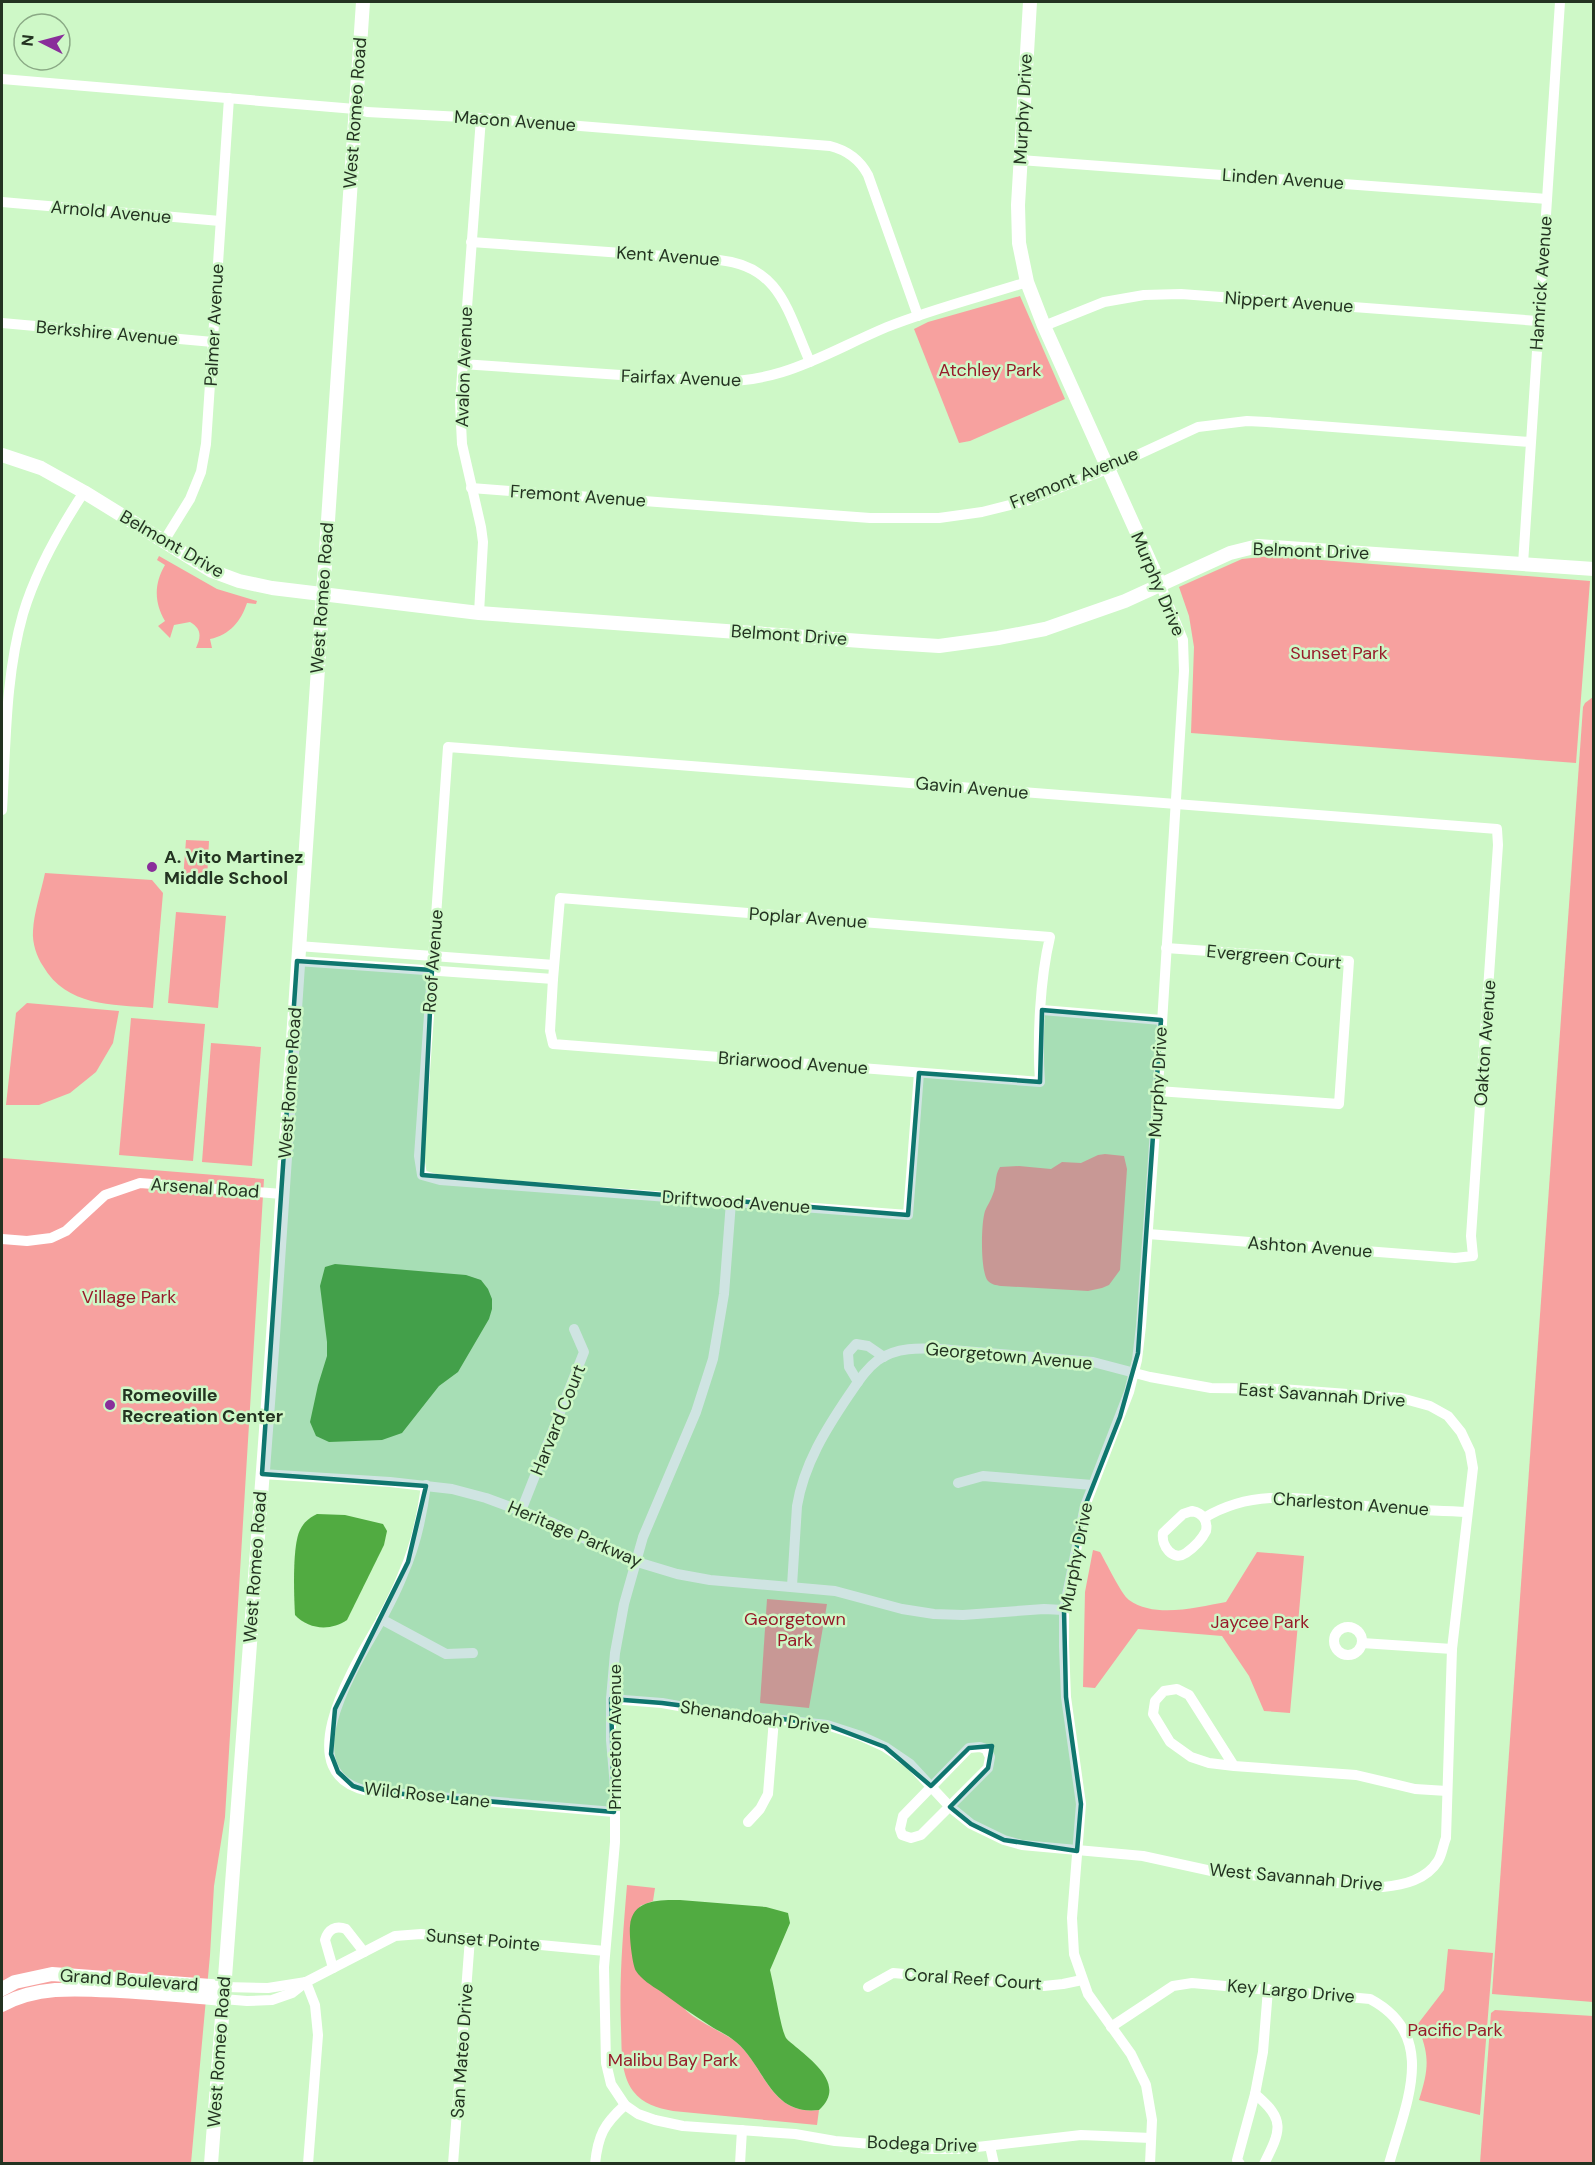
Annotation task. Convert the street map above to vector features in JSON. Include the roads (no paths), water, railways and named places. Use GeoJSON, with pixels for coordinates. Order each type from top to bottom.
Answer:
{"type":"FeatureCollection","features":[{"type":"Feature","properties":{"kind":"street","name":"West Romeo Road"},"geometry":{"type":"LineString","coordinates":[[210,2163],[282,1194],[363,2]]}},
{"type":"Feature","properties":{"kind":"street","name":"Murphy Drive"},"geometry":{"type":"LineString","coordinates":[[1029,2],[1017,205],[1019,243],[1027,282],[1044,326],[1183,640],[1184,671],[1141,1326],[1134,1372],[1120,1417],[1085,1506],[1064,1610],[1066,1697],[1081,1804],[1071,1932],[1074,1954],[1082,1980],[1094,2004],[1131,2054],[1146,2085],[1152,2120],[1150,2163]]}},
{"type":"Feature","properties":{"kind":"street","name":"Hamrick Avenue"},"geometry":{"type":"LineString","coordinates":[[1523,564],[1560,2]]}},
{"type":"Feature","properties":{"kind":"street","name":"Macon Avenue"},"geometry":{"type":"LineString","coordinates":[[2,79],[355,109],[367,112],[481,118],[839,148],[857,161],[868,175],[918,316]]}},
{"type":"Feature","properties":{"kind":"street","name":"Palmer Avenue"},"geometry":{"type":"LineString","coordinates":[[164,541],[190,499],[201,472],[206,444],[229,98]]}},
{"type":"Feature","properties":{"kind":"street","name":"Avalon Avenue"},"geometry":{"type":"LineString","coordinates":[[479,613],[483,542],[460,425],[462,364],[481,118]]}},
{"type":"Feature","properties":{"kind":"street","name":"Linden Avenue"},"geometry":{"type":"LineString","coordinates":[[1020,160],[1547,199]]}},
{"type":"Feature","properties":{"kind":"street","name":"Arnold Avenue"},"geometry":{"type":"LineString","coordinates":[[2,202],[220,221]]}},
{"type":"Feature","properties":{"kind":"street","name":"Kent Avenue"},"geometry":{"type":"LineString","coordinates":[[471,242],[719,260],[744,264],[765,276],[779,293],[810,362]]}},
{"type":"Feature","properties":{"kind":"street","name":"Fairfax Avenue"},"geometry":{"type":"LineString","coordinates":[[462,364],[725,382],[760,379],[810,362],[887,327],[1027,282]]}},
{"type":"Feature","properties":{"kind":"street","name":"Nippert Avenue"},"geometry":{"type":"LineString","coordinates":[[1044,326],[1104,302],[1144,295],[1181,294],[1538,321]]}},
{"type":"Feature","properties":{"kind":"street","name":"Berkshire Avenue"},"geometry":{"type":"LineString","coordinates":[[2,323],[213,342]]}},
{"type":"Feature","properties":{"kind":"street","name":"Fremont Avenue"},"geometry":{"type":"LineString","coordinates":[[471,488],[870,518],[913,519],[982,512],[1026,501],[1107,469],[1198,427],[1247,421],[1530,442]]}},
{"type":"Feature","properties":{"kind":"street","name":"Belmont Drive"},"geometry":{"type":"LineString","coordinates":[[2,455],[41,468],[212,571],[239,581],[272,588],[479,613],[939,646],[1045,629],[1125,601],[1237,550],[1258,546],[1593,569]]}},
{"type":"Feature","properties":{"kind":"street"},"geometry":{"type":"LineString","coordinates":[[2,810],[10,677],[20,625],[30,594],[51,546],[84,492]]}},
{"type":"Feature","properties":{"kind":"street","name":"Gavin Avenue"},"geometry":{"type":"LineString","coordinates":[[448,747],[1497,829]]}},
{"type":"Feature","properties":{"kind":"street","name":"Roof Avenue"},"geometry":{"type":"LineString","coordinates":[[422,1175],[420,1156],[448,747]]}},
{"type":"Feature","properties":{"kind":"street","name":"Oakton Avenue"},"geometry":{"type":"LineString","coordinates":[[1473,1256],[1471,1236],[1498,845],[1497,829]]}},
{"type":"Feature","properties":{"kind":"street","name":"Poplar Avenue"},"geometry":{"type":"LineString","coordinates":[[554,965],[560,898],[1050,937],[1046,956],[1042,1010]]}},
{"type":"Feature","properties":{"kind":"street"},"geometry":{"type":"LineString","coordinates":[[298,946],[554,965]]}},
{"type":"Feature","properties":{"kind":"street","name":"Evergreen Court"},"geometry":{"type":"LineString","coordinates":[[1158,1091],[1339,1104],[1349,961],[1166,948]]}},
{"type":"Feature","properties":{"kind":"street"},"geometry":{"type":"LineString","coordinates":[[297,961],[553,979]]}},
{"type":"Feature","properties":{"kind":"street","name":"Briarwood Avenue"},"geometry":{"type":"LineString","coordinates":[[554,965],[550,1031],[553,1044],[1040,1082],[1042,1010]]}},
{"type":"Feature","properties":{"kind":"street"},"geometry":{"type":"LineString","coordinates":[[1042,1010],[1161,1020]]}},
{"type":"Feature","properties":{"kind":"street","name":"Driftwood Avenue"},"geometry":{"type":"LineString","coordinates":[[422,1175],[440,1180],[908,1215],[919,1072]]}},
{"type":"Feature","properties":{"kind":"street","name":"Arsenal Road"},"geometry":{"type":"LineString","coordinates":[[2,1239],[27,1241],[51,1238],[66,1231],[105,1195],[140,1183],[282,1194]]}},
{"type":"Feature","properties":{"kind":"street","name":"Princeton Avenue"},"geometry":{"type":"LineString","coordinates":[[625,2105],[611,2084],[606,2063],[605,1951],[615,1842],[611,1699],[618,1631],[636,1561],[647,1529],[696,1412],[713,1359],[723,1302],[731,1202]]}},
{"type":"Feature","properties":{"kind":"street","name":"Ashton Avenue"},"geometry":{"type":"LineString","coordinates":[[1148,1234],[1455,1258],[1473,1256]]}},
{"type":"Feature","properties":{"kind":"street","name":"Harvard Court"},"geometry":{"type":"LineString","coordinates":[[521,1511],[584,1352],[574,1329]]}},
{"type":"Feature","properties":{"kind":"street"},"geometry":{"type":"LineString","coordinates":[[858,1382],[849,1367],[848,1353],[856,1344],[868,1346],[884,1357]]}},
{"type":"Feature","properties":{"kind":"street","name":"Georgetown Avenue"},"geometry":{"type":"LineString","coordinates":[[792,1586],[796,1513],[804,1478],[829,1426],[858,1382],[870,1366],[884,1357],[909,1349],[940,1349],[1094,1362],[1134,1372]]}},
{"type":"Feature","properties":{"kind":"street","name":"East Savannah Drive"},"geometry":{"type":"LineString","coordinates":[[1134,1372],[1211,1388],[1281,1389],[1401,1398],[1430,1406],[1448,1416],[1461,1432],[1470,1451],[1473,1468],[1452,1649]]}},
{"type":"Feature","properties":{"kind":"street","name":"Heritage Parkway"},"geometry":{"type":"LineString","coordinates":[[262,1474],[426,1485],[452,1489],[486,1498],[553,1523],[624,1558],[677,1574],[710,1580],[834,1591],[902,1609],[934,1614],[963,1615],[1044,1609],[1064,1610]]}},
{"type":"Feature","properties":{"kind":"street"},"geometry":{"type":"LineString","coordinates":[[958,1483],[984,1476],[1092,1485]]}},
{"type":"Feature","properties":{"kind":"street","name":"Wild Rose Lane"},"geometry":{"type":"LineString","coordinates":[[426,1485],[417,1540],[403,1575],[340,1693],[331,1729],[330,1743],[334,1766],[348,1783],[360,1790],[615,1812]]}},
{"type":"Feature","properties":{"kind":"street","name":"Charleston Avenue"},"geometry":{"type":"LineString","coordinates":[[1204,1518],[1232,1504],[1262,1497],[1467,1512]]}},
{"type":"Feature","properties":{"kind":"street","name":"Charleston Avenue"},"geometry":{"type":"LineString","coordinates":[[1197,1512],[1204,1518],[1206,1532],[1185,1554],[1175,1555],[1166,1549],[1162,1539],[1163,1533],[1183,1514],[1197,1512]]}},
{"type":"Feature","properties":{"kind":"street"},"geometry":{"type":"LineString","coordinates":[[381,1619],[446,1654],[473,1653]]}},
{"type":"Feature","properties":{"kind":"street"},"geometry":{"type":"LineString","coordinates":[[1362,1643],[1452,1649]]}},
{"type":"Feature","properties":{"kind":"street","name":"West Savannah Drive"},"geometry":{"type":"LineString","coordinates":[[1077,1851],[1143,1856],[1216,1872],[1383,1887],[1404,1885],[1422,1877],[1438,1861],[1446,1838],[1452,1649]]}},
{"type":"Feature","properties":{"kind":"street"},"geometry":{"type":"LineString","coordinates":[[1234,1766],[1189,1695],[1177,1689],[1164,1691],[1159,1695],[1153,1707],[1153,1714],[1170,1742],[1191,1757],[1209,1763],[1234,1766],[1356,1775],[1415,1789],[1447,1791]]}},
{"type":"Feature","properties":{"kind":"street","name":"Shenandoah Drive"},"geometry":{"type":"LineString","coordinates":[[611,1699],[662,1703],[718,1713],[827,1725],[861,1736],[885,1747],[910,1764],[950,1807],[971,1824],[1004,1840],[1029,1846],[1077,1851]]}},
{"type":"Feature","properties":{"kind":"street"},"geometry":{"type":"LineString","coordinates":[[748,1821],[760,1809],[768,1794],[774,1719]]}},
{"type":"Feature","properties":{"kind":"street"},"geometry":{"type":"LineString","coordinates":[[969,1748],[986,1749],[990,1757],[988,1768],[950,1807],[921,1835],[911,1838],[902,1835],[900,1830],[903,1816],[931,1786],[969,1748]]}},
{"type":"Feature","properties":{"kind":"street"},"geometry":{"type":"LineString","coordinates":[[333,1968],[325,1940],[326,1935],[333,1929],[337,1927],[346,1929],[363,1952]]}},
{"type":"Feature","properties":{"kind":"street","name":"Sunset Pointe"},"geometry":{"type":"LineString","coordinates":[[223,1993],[247,2001],[272,2000],[291,1993],[306,1982],[394,1936],[421,1934],[605,1951]]}},
{"type":"Feature","properties":{"kind":"street","name":"San Mateo Drive"},"geometry":{"type":"LineString","coordinates":[[453,2163],[470,1938]]}},
{"type":"Feature","properties":{"kind":"street","name":"Coral Reef Court"},"geometry":{"type":"LineString","coordinates":[[868,1987],[893,1973],[1044,1986],[1082,1980]]}},
{"type":"Feature","properties":{"kind":"street","name":"Grand Boulevard"},"geometry":{"type":"LineString","coordinates":[[2,1989],[15,1982],[52,1974],[223,1993]]}},
{"type":"Feature","properties":{"kind":"street"},"geometry":{"type":"LineString","coordinates":[[306,1982],[315,2005],[318,2035],[308,2163]]}},
{"type":"Feature","properties":{"kind":"street","name":"Key Largo Drive"},"geometry":{"type":"LineString","coordinates":[[1111,2027],[1173,1986],[1192,1983],[1370,1999],[1386,2007],[1400,2021],[1409,2037],[1413,2071],[1389,2163]]}},
{"type":"Feature","properties":{"kind":"street","name":"Grand Boulevard"},"geometry":{"type":"LineString","coordinates":[[2,2005],[34,1993],[57,1989],[143,1993],[223,1993]]}},
{"type":"Feature","properties":{"kind":"street"},"geometry":{"type":"LineString","coordinates":[[1240,2163],[1237,2160],[1255,2094],[1263,2052],[1268,1989]]}},
{"type":"Feature","properties":{"kind":"street"},"geometry":{"type":"LineString","coordinates":[[1255,2094],[1272,2108],[1278,2125],[1276,2141],[1264,2163]]}},
{"type":"Feature","properties":{"kind":"street"},"geometry":{"type":"LineString","coordinates":[[595,2163],[597,2146],[605,2125],[625,2105]]}},
{"type":"Feature","properties":{"kind":"street","name":"Bodega Drive"},"geometry":{"type":"LineString","coordinates":[[625,2105],[638,2114],[682,2126],[795,2134],[932,2149],[960,2149],[1081,2135],[1151,2138]]}},
{"type":"Feature","properties":{"kind":"street"},"geometry":{"type":"LineString","coordinates":[[740,2163],[742,2130]]}},
{"type":"Feature","properties":{"kind":"street"},"geometry":{"type":"LineString","coordinates":[[990,2146],[994,2163]]}},
{"type":"Feature","properties":{"kind":"place","name":"A. Vito Martinez Middle School"},"geometry":{"type":"Point","coordinates":[152,867]}},
{"type":"Feature","properties":{"kind":"place","name":"Romeoville Recreation Center"},"geometry":{"type":"Point","coordinates":[110,1405]}},
{"type":"Feature","properties":{"kind":"park label","name":"Atchley Park"},"geometry":{"type":"Point","coordinates":[990,370]}},
{"type":"Feature","properties":{"kind":"park label","name":"Sunset Park"},"geometry":{"type":"Point","coordinates":[1339,653]}},
{"type":"Feature","properties":{"kind":"park label","name":"Village Park"},"geometry":{"type":"Point","coordinates":[129,1297]}},
{"type":"Feature","properties":{"kind":"park label","name":"Jaycee Park"},"geometry":{"type":"Point","coordinates":[1260,1622]}},
{"type":"Feature","properties":{"kind":"park label","name":"Georgetown Park"},"geometry":{"type":"Point","coordinates":[795,1629]}},
{"type":"Feature","properties":{"kind":"park label","name":"Pacific Park"},"geometry":{"type":"Point","coordinates":[1455,2030]}},
{"type":"Feature","properties":{"kind":"park label","name":"Malibu Bay Park"},"geometry":{"type":"Point","coordinates":[673,2060]}}]}
